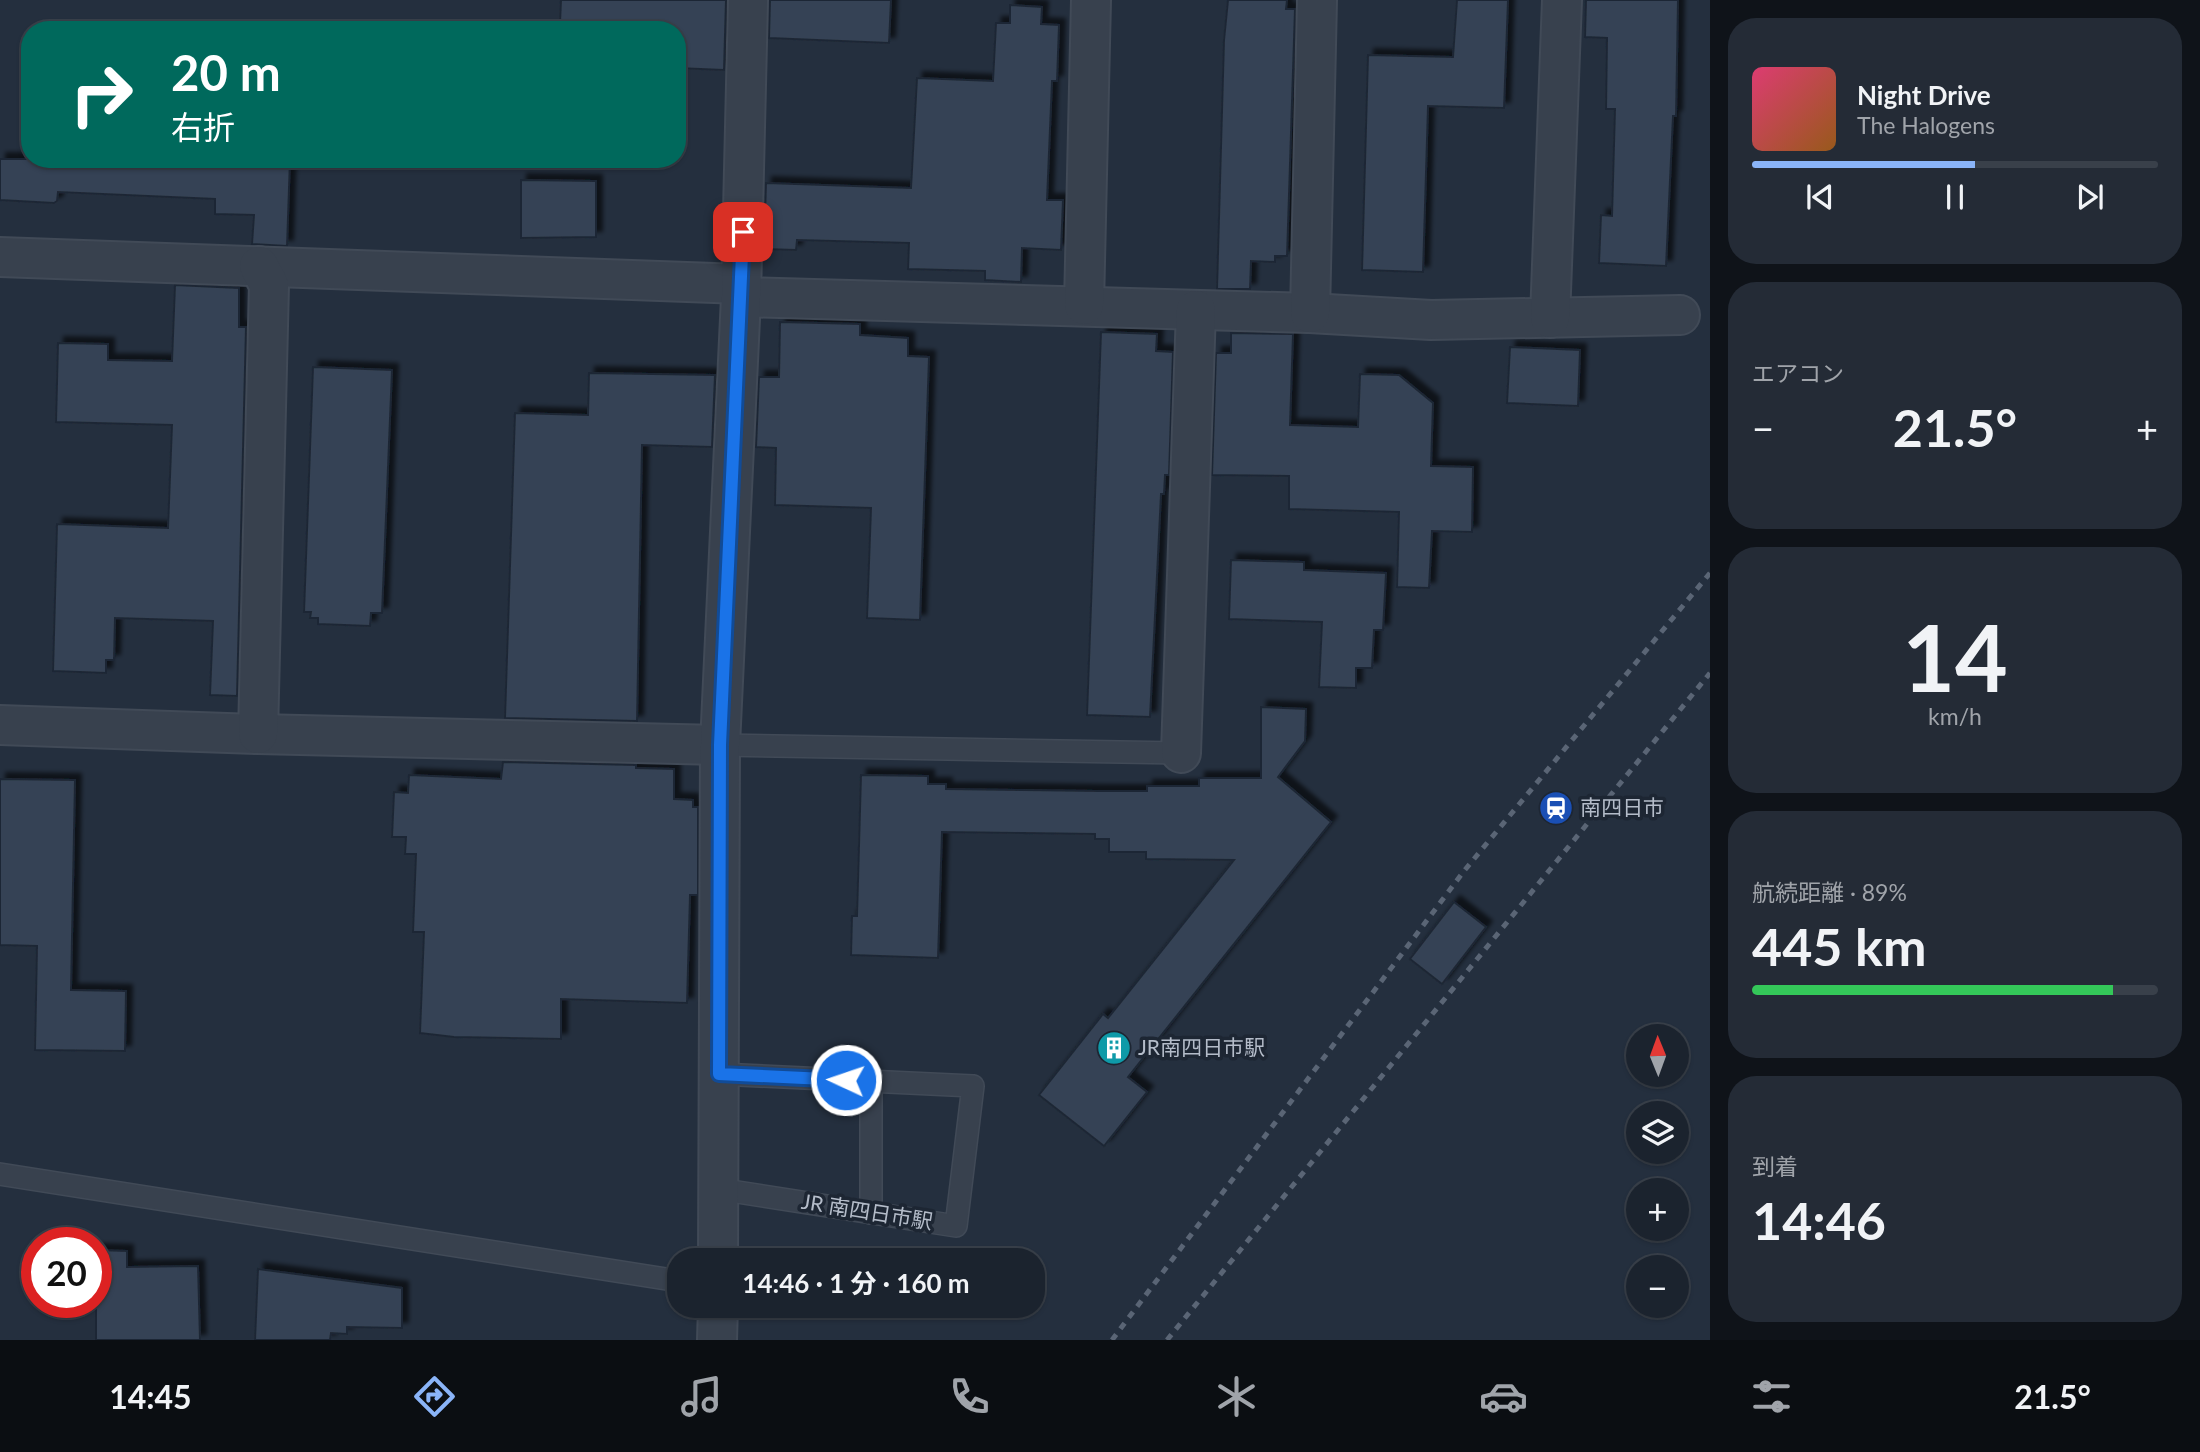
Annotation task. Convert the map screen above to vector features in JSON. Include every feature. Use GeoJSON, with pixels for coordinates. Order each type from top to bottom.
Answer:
{"type":"FeatureCollection","features":[{"type":"Feature","properties":{"kind":"street"},"geometry":{"type":"LineString","coordinates":[[718,1248],[720,745],[742,290],[748,0]]}},
{"type":"Feature","properties":{"kind":"street"},"geometry":{"type":"LineString","coordinates":[[1084,306],[1091,0]]}},
{"type":"Feature","properties":{"kind":"street"},"geometry":{"type":"LineString","coordinates":[[1310,313],[1317,0]]}},
{"type":"Feature","properties":{"kind":"street"},"geometry":{"type":"LineString","coordinates":[[1550,318],[1562,0]]}},
{"type":"Feature","properties":{"kind":"street"},"geometry":{"type":"LineString","coordinates":[[0,257],[259,266],[1431,320],[1680,315]]}},
{"type":"Feature","properties":{"kind":"street"},"geometry":{"type":"LineString","coordinates":[[258,734],[270,285],[259,266]]}},
{"type":"Feature","properties":{"kind":"street"},"geometry":{"type":"LineString","coordinates":[[1181,753],[1196,310]]}},
{"type":"Feature","properties":{"kind":"street"},"geometry":{"type":"LineString","coordinates":[[0,724],[258,734],[720,745]]}},
{"type":"Feature","properties":{"kind":"street"},"geometry":{"type":"LineString","coordinates":[[716,1340],[717,1318]]}},
{"type":"Feature","properties":{"kind":"lane"},"geometry":{"type":"LineString","coordinates":[[720,745],[1181,753]]}},
{"type":"Feature","properties":{"kind":"lane","name":"JR 南四日市駅"},"geometry":{"type":"LineString","coordinates":[[718,1189],[956,1226],[973,1086],[719,1074]]}},
{"type":"Feature","properties":{"kind":"lane"},"geometry":{"type":"LineString","coordinates":[[871,1081],[871,1213]]}},
{"type":"Feature","properties":{"kind":"lane"},"geometry":{"type":"LineString","coordinates":[[0,1174],[667,1279]]}},
{"type":"Feature","properties":{"kind":"building"},"geometry":{"type":"Polygon","coordinates":[[[561,0],[726,0],[724,70],[686,68],[686,21],[560,21],[561,0]]]}},
{"type":"Feature","properties":{"kind":"building"},"geometry":{"type":"Polygon","coordinates":[[[770,0],[891,0],[889,43],[769,38],[770,0]]]}},
{"type":"Feature","properties":{"kind":"building"},"geometry":{"type":"Polygon","coordinates":[[[1228,0],[1287,0],[1286,9],[1295,9],[1287,256],[1275,256],[1275,262],[1251,261],[1250,289],[1217,289],[1224,40],[1228,0]]]}},
{"type":"Feature","properties":{"kind":"building"},"geometry":{"type":"Polygon","coordinates":[[[1457,0],[1508,0],[1504,108],[1428,106],[1423,272],[1362,270],[1368,55],[1453,57],[1457,0]]]}},
{"type":"Feature","properties":{"kind":"building"},"geometry":{"type":"Polygon","coordinates":[[[1586,0],[1678,0],[1676,116],[1673,116],[1666,266],[1599,263],[1601,215],[1612,216],[1615,109],[1606,109],[1607,38],[1585,37],[1586,0]]]}},
{"type":"Feature","properties":{"kind":"building"},"geometry":{"type":"Polygon","coordinates":[[[1010,5],[1042,7],[1041,24],[1059,25],[1057,81],[1052,81],[1047,200],[1063,200],[1061,250],[1022,248],[1021,282],[985,280],[985,271],[908,269],[909,243],[797,240],[796,250],[764,249],[766,183],[911,188],[917,78],[993,81],[996,23],[1010,23],[1010,5]]]}},
{"type":"Feature","properties":{"kind":"building"},"geometry":{"type":"Polygon","coordinates":[[[0,159],[21,159],[21,168],[290,168],[287,246],[252,244],[254,215],[215,214],[215,199],[58,192],[57,201],[54,203],[0,200],[0,159]]]}},
{"type":"Feature","properties":{"kind":"building"},"geometry":{"type":"Polygon","coordinates":[[[521,180],[596,181],[596,237],[521,238],[521,180]]]}},
{"type":"Feature","properties":{"kind":"building"},"geometry":{"type":"Polygon","coordinates":[[[175,285],[239,288],[239,327],[246,327],[237,696],[210,695],[213,621],[115,618],[114,660],[106,660],[106,673],[53,671],[57,524],[168,528],[172,425],[56,422],[58,343],[108,344],[108,360],[172,361],[175,285]]]}},
{"type":"Feature","properties":{"kind":"building"},"geometry":{"type":"Polygon","coordinates":[[[780,322],[860,324],[860,335],[908,338],[908,356],[929,357],[920,620],[867,618],[871,508],[775,505],[776,448],[756,447],[759,377],[779,377],[780,322]]]}},
{"type":"Feature","properties":{"kind":"building"},"geometry":{"type":"Polygon","coordinates":[[[1101,332],[1157,334],[1156,351],[1173,352],[1169,475],[1165,475],[1164,494],[1161,494],[1150,717],[1087,715],[1101,332]]]}},
{"type":"Feature","properties":{"kind":"building"},"geometry":{"type":"Polygon","coordinates":[[[1231,333],[1293,334],[1290,425],[1358,427],[1360,374],[1399,375],[1433,403],[1431,466],[1473,467],[1472,532],[1432,531],[1429,588],[1397,587],[1399,512],[1289,509],[1289,476],[1212,475],[1216,353],[1231,353],[1231,333]]]}},
{"type":"Feature","properties":{"kind":"building"},"geometry":{"type":"Polygon","coordinates":[[[1510,347],[1580,350],[1578,406],[1507,403],[1510,347]]]}},
{"type":"Feature","properties":{"kind":"building"},"geometry":{"type":"Polygon","coordinates":[[[313,367],[392,370],[382,613],[371,613],[370,626],[318,624],[318,618],[310,618],[311,612],[304,612],[313,367]]]}},
{"type":"Feature","properties":{"kind":"building"},"geometry":{"type":"Polygon","coordinates":[[[589,373],[715,375],[712,447],[642,445],[637,721],[505,718],[515,413],[588,415],[589,373]]]}},
{"type":"Feature","properties":{"kind":"building"},"geometry":{"type":"Polygon","coordinates":[[[1231,560],[1304,562],[1304,570],[1386,573],[1383,630],[1374,630],[1372,668],[1356,668],[1356,688],[1319,687],[1322,622],[1229,619],[1231,560]]]}},
{"type":"Feature","properties":{"kind":"building"},"geometry":{"type":"Polygon","coordinates":[[[1261,707],[1306,709],[1305,741],[1278,777],[1331,822],[1128,1077],[1147,1092],[1104,1146],[1039,1095],[1103,1014],[1108,1018],[1234,860],[1146,859],[1146,852],[1109,852],[1109,839],[1095,839],[1095,834],[942,832],[938,958],[851,955],[852,916],[857,916],[861,775],[928,776],[928,784],[946,784],[946,789],[1099,791],[1147,791],[1147,786],[1199,786],[1199,778],[1261,778],[1261,707]]]}},
{"type":"Feature","properties":{"kind":"building"},"geometry":{"type":"Polygon","coordinates":[[[503,762],[636,765],[636,768],[674,769],[674,799],[693,800],[693,807],[698,807],[698,895],[690,895],[687,1003],[561,999],[561,1039],[454,1037],[420,1033],[424,932],[413,932],[416,854],[405,854],[406,837],[392,837],[394,792],[408,793],[409,775],[501,779],[503,762]]]}},
{"type":"Feature","properties":{"kind":"building"},"geometry":{"type":"Polygon","coordinates":[[[0,779],[75,780],[71,990],[126,991],[125,1051],[35,1050],[37,946],[0,945],[0,779]]]}},
{"type":"Feature","properties":{"kind":"building"},"geometry":{"type":"Polygon","coordinates":[[[1454,902],[1486,927],[1442,984],[1410,959],[1454,902]]]}},
{"type":"Feature","properties":{"kind":"building"},"geometry":{"type":"Polygon","coordinates":[[[112,1251],[127,1251],[127,1267],[198,1266],[200,1340],[96,1340],[96,1318],[112,1318],[112,1251]]]}},
{"type":"Feature","properties":{"kind":"building"},"geometry":{"type":"Polygon","coordinates":[[[258,1269],[402,1288],[402,1328],[347,1327],[347,1334],[331,1333],[330,1340],[255,1340],[258,1269]]]}},
{"type":"Feature","properties":{"kind":"railway"},"geometry":{"type":"LineString","coordinates":[[1112,1340],[1464,871],[1710,573]]}},
{"type":"Feature","properties":{"kind":"railway"},"geometry":{"type":"LineString","coordinates":[[1167,1340],[1710,673]]}},
{"type":"Feature","properties":{"kind":"place","name":"南四日市"},"geometry":{"type":"Point","coordinates":[1556,808]}},
{"type":"Feature","properties":{"kind":"place","name":"JR南四日市駅"},"geometry":{"type":"Point","coordinates":[1114,1048]}},
{"type":"Feature","properties":{"kind":"route"},"geometry":{"type":"LineString","coordinates":[[743,232],[720,745],[719,1074],[846,1080]]}}]}
